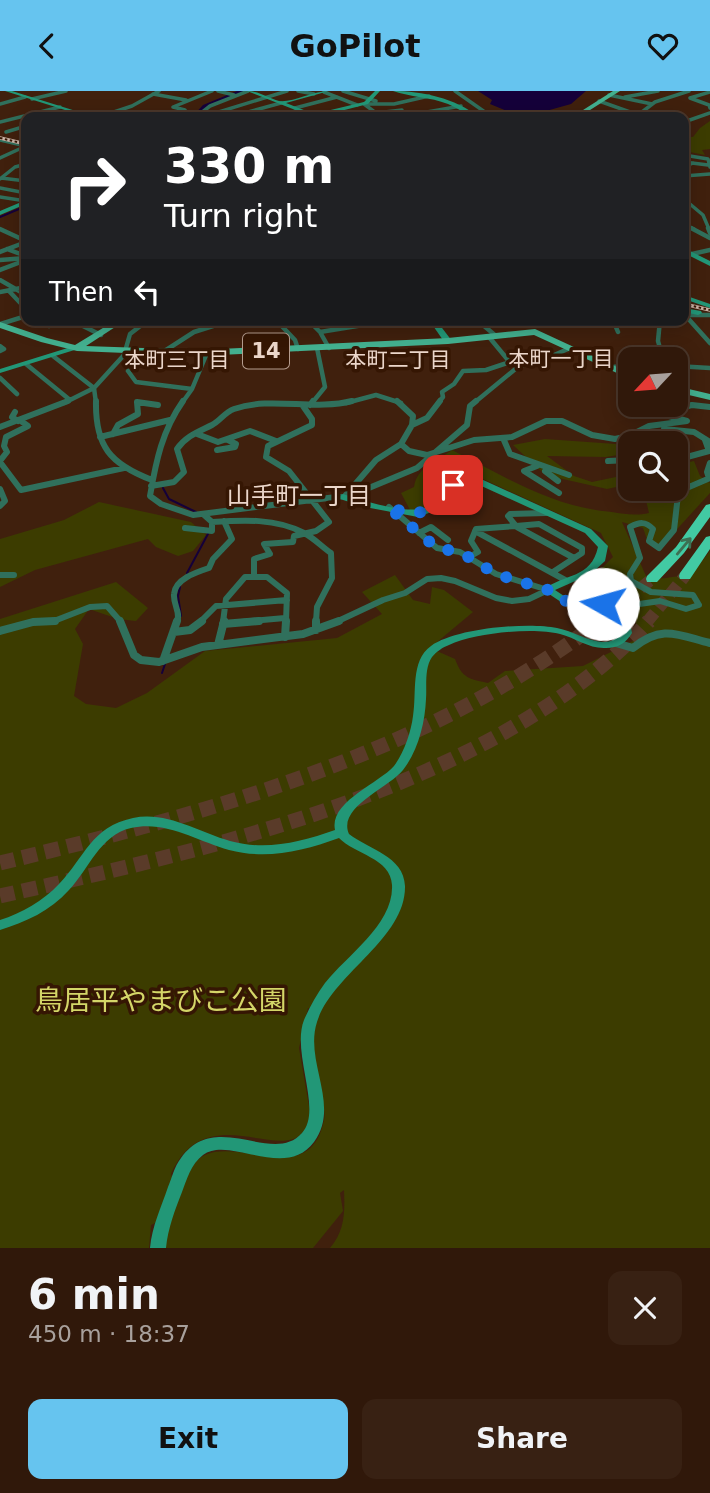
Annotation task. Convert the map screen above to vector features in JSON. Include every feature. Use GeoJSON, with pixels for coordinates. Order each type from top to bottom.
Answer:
{"type":"FeatureCollection","features":[{"type":"Feature","properties":{"kind":"highway"},"geometry":{"type":"LineString","coordinates":[[652,579],[687,543],[710,508]]}},
{"type":"Feature","properties":{"kind":"highway"},"geometry":{"type":"LineString","coordinates":[[685,576],[710,540]]}},
{"type":"Feature","properties":{"kind":"main road"},"geometry":{"type":"LineString","coordinates":[[582,112],[609,95],[618,94]]}},
{"type":"Feature","properties":{"kind":"main road","name":"14"},"geometry":{"type":"LineString","coordinates":[[3,326],[77,348],[207,353],[448,341],[535,332]]}},
{"type":"Feature","properties":{"kind":"main road"},"geometry":{"type":"LineString","coordinates":[[77,348],[114,326]]}},
{"type":"Feature","properties":{"kind":"main road"},"geometry":{"type":"LineString","coordinates":[[533,326],[535,332],[618,371]]}},
{"type":"Feature","properties":{"kind":"main road"},"geometry":{"type":"LineString","coordinates":[[688,392],[710,397]]}},
{"type":"Feature","properties":{"kind":"street"},"geometry":{"type":"LineString","coordinates":[[7,91],[76,112]]}},
{"type":"Feature","properties":{"kind":"street"},"geometry":{"type":"LineString","coordinates":[[32,99],[66,91]]}},
{"type":"Feature","properties":{"kind":"street"},"geometry":{"type":"LineString","coordinates":[[114,112],[132,106],[159,91]]}},
{"type":"Feature","properties":{"kind":"street"},"geometry":{"type":"LineString","coordinates":[[184,112],[185,110],[173,107],[212,91]]}},
{"type":"Feature","properties":{"kind":"street"},"geometry":{"type":"LineString","coordinates":[[218,91],[249,103]]}},
{"type":"Feature","properties":{"kind":"street"},"geometry":{"type":"LineString","coordinates":[[204,110],[232,95],[249,91],[306,112]]}},
{"type":"Feature","properties":{"kind":"street"},"geometry":{"type":"LineString","coordinates":[[259,95],[266,91]]}},
{"type":"Feature","properties":{"kind":"street"},"geometry":{"type":"LineString","coordinates":[[219,112],[287,91]]}},
{"type":"Feature","properties":{"kind":"street"},"geometry":{"type":"LineString","coordinates":[[298,91],[314,94]]}},
{"type":"Feature","properties":{"kind":"street"},"geometry":{"type":"LineString","coordinates":[[343,91],[393,104],[405,112]]}},
{"type":"Feature","properties":{"kind":"street"},"geometry":{"type":"LineString","coordinates":[[331,112],[371,100],[378,91]]}},
{"type":"Feature","properties":{"kind":"street"},"geometry":{"type":"LineString","coordinates":[[395,91],[429,96],[460,106],[468,112]]}},
{"type":"Feature","properties":{"kind":"street"},"geometry":{"type":"LineString","coordinates":[[455,91],[486,112]]}},
{"type":"Feature","properties":{"kind":"street"},"geometry":{"type":"LineString","coordinates":[[641,91],[665,98]]}},
{"type":"Feature","properties":{"kind":"street"},"geometry":{"type":"LineString","coordinates":[[618,94],[658,91]]}},
{"type":"Feature","properties":{"kind":"street"},"geometry":{"type":"LineString","coordinates":[[675,91],[682,93]]}},
{"type":"Feature","properties":{"kind":"street"},"geometry":{"type":"LineString","coordinates":[[640,112],[665,98],[689,91]]}},
{"type":"Feature","properties":{"kind":"street"},"geometry":{"type":"LineString","coordinates":[[249,112],[325,92],[361,104],[374,112]]}},
{"type":"Feature","properties":{"kind":"street"},"geometry":{"type":"LineString","coordinates":[[710,92],[690,98],[709,105],[710,108]]}},
{"type":"Feature","properties":{"kind":"street"},"geometry":{"type":"LineString","coordinates":[[153,94],[186,100]]}},
{"type":"Feature","properties":{"kind":"street"},"geometry":{"type":"LineString","coordinates":[[618,94],[652,104]]}},
{"type":"Feature","properties":{"kind":"street"},"geometry":{"type":"LineString","coordinates":[[361,104],[393,104],[429,96]]}},
{"type":"Feature","properties":{"kind":"street"},"geometry":{"type":"LineString","coordinates":[[0,104],[25,97]]}},
{"type":"Feature","properties":{"kind":"street"},"geometry":{"type":"LineString","coordinates":[[295,108],[337,97]]}},
{"type":"Feature","properties":{"kind":"street"},"geometry":{"type":"LineString","coordinates":[[599,101],[627,112]]}},
{"type":"Feature","properties":{"kind":"street"},"geometry":{"type":"LineString","coordinates":[[431,112],[474,104]]}},
{"type":"Feature","properties":{"kind":"street"},"geometry":{"type":"LineString","coordinates":[[41,112],[60,107]]}},
{"type":"Feature","properties":{"kind":"street"},"geometry":{"type":"LineString","coordinates":[[385,112],[402,110]]}},
{"type":"Feature","properties":{"kind":"street"},"geometry":{"type":"LineString","coordinates":[[689,120],[710,113]]}},
{"type":"Feature","properties":{"kind":"street"},"geometry":{"type":"LineString","coordinates":[[1,120],[21,117]]}},
{"type":"Feature","properties":{"kind":"street"},"geometry":{"type":"LineString","coordinates":[[1,120],[15,119],[21,122]]}},
{"type":"Feature","properties":{"kind":"street"},"geometry":{"type":"LineString","coordinates":[[6,132],[21,127]]}},
{"type":"Feature","properties":{"kind":"street"},"geometry":{"type":"LineString","coordinates":[[12,143],[21,141]]}},
{"type":"Feature","properties":{"kind":"street"},"geometry":{"type":"LineString","coordinates":[[0,142],[21,145]]}},
{"type":"Feature","properties":{"kind":"street"},"geometry":{"type":"LineString","coordinates":[[0,158],[21,148]]}},
{"type":"Feature","properties":{"kind":"street"},"geometry":{"type":"LineString","coordinates":[[689,156],[708,159],[709,166],[689,163]]}},
{"type":"Feature","properties":{"kind":"street"},"geometry":{"type":"LineString","coordinates":[[689,165],[693,163]]}},
{"type":"Feature","properties":{"kind":"street"},"geometry":{"type":"LineString","coordinates":[[0,178],[21,165]]}},
{"type":"Feature","properties":{"kind":"street"},"geometry":{"type":"LineString","coordinates":[[689,176],[710,174]]}},
{"type":"Feature","properties":{"kind":"street"},"geometry":{"type":"LineString","coordinates":[[12,179],[21,176]]}},
{"type":"Feature","properties":{"kind":"street"},"geometry":{"type":"LineString","coordinates":[[0,178],[21,180]]}},
{"type":"Feature","properties":{"kind":"street"},"geometry":{"type":"LineString","coordinates":[[0,188],[21,192]]}},
{"type":"Feature","properties":{"kind":"street"},"geometry":{"type":"LineString","coordinates":[[0,197],[21,201]]}},
{"type":"Feature","properties":{"kind":"street"},"geometry":{"type":"LineString","coordinates":[[689,203],[703,215],[710,236]]}},
{"type":"Feature","properties":{"kind":"street"},"geometry":{"type":"LineString","coordinates":[[689,226],[710,236]]}},
{"type":"Feature","properties":{"kind":"street"},"geometry":{"type":"LineString","coordinates":[[0,229],[21,239]]}},
{"type":"Feature","properties":{"kind":"street"},"geometry":{"type":"LineString","coordinates":[[0,250],[21,243]]}},
{"type":"Feature","properties":{"kind":"street"},"geometry":{"type":"LineString","coordinates":[[8,249],[21,256]]}},
{"type":"Feature","properties":{"kind":"street"},"geometry":{"type":"LineString","coordinates":[[691,255],[710,250]]}},
{"type":"Feature","properties":{"kind":"street"},"geometry":{"type":"LineString","coordinates":[[691,255],[710,264]]}},
{"type":"Feature","properties":{"kind":"street"},"geometry":{"type":"LineString","coordinates":[[0,260],[21,258]]}},
{"type":"Feature","properties":{"kind":"street"},"geometry":{"type":"LineString","coordinates":[[0,271],[21,260]]}},
{"type":"Feature","properties":{"kind":"street"},"geometry":{"type":"LineString","coordinates":[[0,280],[21,292]]}},
{"type":"Feature","properties":{"kind":"street"},"geometry":{"type":"LineString","coordinates":[[0,292],[21,289]]}},
{"type":"Feature","properties":{"kind":"street"},"geometry":{"type":"LineString","coordinates":[[9,291],[21,304]]}},
{"type":"Feature","properties":{"kind":"street"},"geometry":{"type":"LineString","coordinates":[[689,299],[710,306]]}},
{"type":"Feature","properties":{"kind":"street"},"geometry":{"type":"LineString","coordinates":[[689,313],[710,315]]}},
{"type":"Feature","properties":{"kind":"street"},"geometry":{"type":"LineString","coordinates":[[0,333],[3,326],[21,318]]}},
{"type":"Feature","properties":{"kind":"street"},"geometry":{"type":"LineString","coordinates":[[689,319],[710,343]]}},
{"type":"Feature","properties":{"kind":"street"},"geometry":{"type":"LineString","coordinates":[[82,326],[101,335]]}},
{"type":"Feature","properties":{"kind":"street"},"geometry":{"type":"LineString","coordinates":[[0,427],[20,421],[94,388],[124,355],[130,334],[140,326]]}},
{"type":"Feature","properties":{"kind":"street"},"geometry":{"type":"LineString","coordinates":[[163,352],[194,332],[213,326]]}},
{"type":"Feature","properties":{"kind":"street"},"geometry":{"type":"LineString","coordinates":[[281,326],[295,340],[298,349]]}},
{"type":"Feature","properties":{"kind":"street"},"geometry":{"type":"LineString","coordinates":[[314,326],[329,348]]}},
{"type":"Feature","properties":{"kind":"street"},"geometry":{"type":"LineString","coordinates":[[320,332],[357,326]]}},
{"type":"Feature","properties":{"kind":"street"},"geometry":{"type":"LineString","coordinates":[[437,326],[448,341]]}},
{"type":"Feature","properties":{"kind":"street"},"geometry":{"type":"LineString","coordinates":[[412,425],[426,418],[443,397],[442,392],[454,384],[463,371],[482,371],[507,363],[503,351],[482,326]]}},
{"type":"Feature","properties":{"kind":"street"},"geometry":{"type":"LineString","coordinates":[[616,326],[618,332]]}},
{"type":"Feature","properties":{"kind":"street"},"geometry":{"type":"LineString","coordinates":[[659,326],[660,347]]}},
{"type":"Feature","properties":{"kind":"street"},"geometry":{"type":"LineString","coordinates":[[0,372],[77,348]]}},
{"type":"Feature","properties":{"kind":"street"},"geometry":{"type":"LineString","coordinates":[[306,406],[325,387],[317,348]]}},
{"type":"Feature","properties":{"kind":"street"},"geometry":{"type":"LineString","coordinates":[[207,353],[192,389],[170,420],[158,452],[150,496],[156,502],[193,515],[314,502],[344,496],[409,473],[467,425],[470,406],[519,366],[551,357],[570,348]]}},
{"type":"Feature","properties":{"kind":"street"},"geometry":{"type":"LineString","coordinates":[[53,356],[94,388],[96,427],[105,452],[124,468],[152,483],[172,483],[181,477],[184,472],[177,449],[184,439],[238,407],[257,404],[342,404],[376,395],[400,402],[413,416],[412,425],[401,445],[376,460],[344,496]]}},
{"type":"Feature","properties":{"kind":"street"},"geometry":{"type":"LineString","coordinates":[[26,364],[70,400]]}},
{"type":"Feature","properties":{"kind":"street"},"geometry":{"type":"LineString","coordinates":[[688,366],[708,366]]}},
{"type":"Feature","properties":{"kind":"street"},"geometry":{"type":"LineString","coordinates":[[610,367],[618,367]]}},
{"type":"Feature","properties":{"kind":"street"},"geometry":{"type":"LineString","coordinates":[[128,371],[136,382],[192,389]]}},
{"type":"Feature","properties":{"kind":"street"},"geometry":{"type":"LineString","coordinates":[[0,379],[17,394]]}},
{"type":"Feature","properties":{"kind":"street"},"geometry":{"type":"LineString","coordinates":[[113,434],[118,425],[138,414],[137,402],[158,405]]}},
{"type":"Feature","properties":{"kind":"street"},"geometry":{"type":"LineString","coordinates":[[642,431],[644,428],[687,421],[658,413],[692,405],[710,407]]}},
{"type":"Feature","properties":{"kind":"street"},"geometry":{"type":"LineString","coordinates":[[254,576],[251,565],[254,559],[270,554],[264,544],[295,541],[294,536],[321,529],[330,522],[289,471],[266,457],[265,451],[276,441],[312,425],[306,406]]}},
{"type":"Feature","properties":{"kind":"street"},"geometry":{"type":"LineString","coordinates":[[15,412],[12,417],[28,426],[9,434],[2,444],[7,452],[0,462],[21,489]]}},
{"type":"Feature","properties":{"kind":"street"},"geometry":{"type":"LineString","coordinates":[[100,437],[170,420]]}},
{"type":"Feature","properties":{"kind":"street"},"geometry":{"type":"LineString","coordinates":[[401,445],[413,453],[430,457],[473,440],[503,438],[553,421],[572,422],[586,433],[618,438]]}},
{"type":"Feature","properties":{"kind":"street"},"geometry":{"type":"LineString","coordinates":[[642,431],[660,428],[687,430],[707,441],[709,451],[688,457]]}},
{"type":"Feature","properties":{"kind":"street"},"geometry":{"type":"LineString","coordinates":[[197,433],[212,441],[228,440],[250,431],[276,441]]}},
{"type":"Feature","properties":{"kind":"street"},"geometry":{"type":"LineString","coordinates":[[503,438],[509,454],[569,475]]}},
{"type":"Feature","properties":{"kind":"street"},"geometry":{"type":"LineString","coordinates":[[217,450],[235,447],[236,444],[228,440]]}},
{"type":"Feature","properties":{"kind":"street"},"geometry":{"type":"LineString","coordinates":[[608,461],[618,461]]}},
{"type":"Feature","properties":{"kind":"street"},"geometry":{"type":"LineString","coordinates":[[564,601],[588,599],[619,607],[660,601],[686,609],[699,605],[693,595],[651,592],[631,581],[630,573],[640,558],[630,527],[639,521],[650,526],[653,529],[649,541],[659,548],[674,530],[674,508],[678,495],[682,490],[710,478],[707,472],[710,463]]}},
{"type":"Feature","properties":{"kind":"street"},"geometry":{"type":"LineString","coordinates":[[541,466],[558,481]]}},
{"type":"Feature","properties":{"kind":"street"},"geometry":{"type":"LineString","coordinates":[[541,466],[524,471],[559,493]]}},
{"type":"Feature","properties":{"kind":"street"},"geometry":{"type":"LineString","coordinates":[[0,506],[5,501],[1,492],[124,468]]}},
{"type":"Feature","properties":{"kind":"street"},"geometry":{"type":"LineString","coordinates":[[0,631],[33,622],[54,621],[90,607],[107,606],[124,622],[127,647],[131,653],[143,660],[163,661],[198,648],[285,637],[316,630],[380,600],[407,592],[426,579],[444,578],[488,597],[502,600],[529,600],[593,568],[602,558],[603,547],[588,531],[486,484],[472,481],[453,485],[424,513],[411,514],[365,504],[344,496]]}},
{"type":"Feature","properties":{"kind":"street"},"geometry":{"type":"LineString","coordinates":[[388,507],[437,548],[460,552],[503,577],[548,590],[564,601],[611,614],[627,628],[626,633],[616,643]]}},
{"type":"Feature","properties":{"kind":"street"},"geometry":{"type":"LineString","coordinates":[[546,513],[508,516],[516,526],[574,558]]}},
{"type":"Feature","properties":{"kind":"street"},"geometry":{"type":"LineString","coordinates":[[203,514],[212,522],[263,520],[286,525],[306,534],[331,553],[332,578],[317,607],[316,630]]}},
{"type":"Feature","properties":{"kind":"street"},"geometry":{"type":"LineString","coordinates":[[163,661],[179,616],[174,594],[179,583],[195,572],[209,568],[213,559],[232,539],[224,521]]}},
{"type":"Feature","properties":{"kind":"street"},"geometry":{"type":"LineString","coordinates":[[185,528],[212,531],[212,522]]}},
{"type":"Feature","properties":{"kind":"street"},"geometry":{"type":"LineString","coordinates":[[469,557],[478,552],[471,541],[475,531],[481,527],[539,524],[582,548],[582,553],[553,572]]}},
{"type":"Feature","properties":{"kind":"street"},"geometry":{"type":"LineString","coordinates":[[419,533],[431,527],[448,540]]}},
{"type":"Feature","properties":{"kind":"street"},"geometry":{"type":"LineString","coordinates":[[475,531],[567,581]]}},
{"type":"Feature","properties":{"kind":"street"},"geometry":{"type":"LineString","coordinates":[[0,575],[14,575]]}},
{"type":"Feature","properties":{"kind":"street"},"geometry":{"type":"LineString","coordinates":[[218,645],[226,599],[245,577],[267,577],[287,593],[285,637]]}},
{"type":"Feature","properties":{"kind":"street"},"geometry":{"type":"LineString","coordinates":[[174,632],[182,632],[201,624],[212,608],[287,600]]}},
{"type":"Feature","properties":{"kind":"street"},"geometry":{"type":"LineString","coordinates":[[223,624],[285,618]]}},
{"type":"Feature","properties":{"kind":"street"},"geometry":{"type":"LineString","coordinates":[[158,1248],[159,1227],[186,1162],[198,1150],[214,1143],[230,1143],[288,1151],[301,1145],[316,1126],[318,1104],[306,1047],[309,1023],[326,988],[388,923],[397,903],[399,887],[398,878],[391,866],[348,841],[340,832],[340,819],[345,811],[397,771],[420,714],[421,666],[432,651],[464,636],[543,629],[561,631],[594,644],[616,643],[632,648],[646,638],[667,630],[710,643]]}},
{"type":"Feature","properties":{"kind":"street"},"geometry":{"type":"LineString","coordinates":[[0,925],[23,916],[50,899],[72,879],[95,843],[114,829],[135,822],[171,826],[228,845],[254,850],[294,848],[340,832]]}},
{"type":"Feature","properties":{"kind":"green space"},"geometry":{"type":"Polygon","coordinates":[[[710,121],[710,149],[702,150],[705,155],[689,152],[689,137],[693,137],[710,121]]]}},
{"type":"Feature","properties":{"kind":"green space"},"geometry":{"type":"Polygon","coordinates":[[[545,439],[618,444],[618,455],[547,456],[574,476],[592,482],[618,477],[618,487],[607,489],[554,477],[540,470],[513,445],[545,439]]]}},
{"type":"Feature","properties":{"kind":"green space","name":"鳥居平やまびこ公園"},"geometry":{"type":"Polygon","coordinates":[[[452,450],[549,497],[590,509],[635,515],[649,513],[646,501],[688,501],[688,462],[694,461],[700,476],[710,483],[710,493],[659,549],[649,545],[643,528],[622,522],[646,576],[652,578],[690,577],[710,551],[710,1248],[330,1248],[341,1228],[344,1213],[344,1190],[340,1193],[343,1211],[313,1248],[162,1248],[180,1192],[195,1163],[209,1154],[226,1151],[285,1157],[302,1154],[315,1142],[325,1114],[312,1061],[313,1008],[308,1008],[299,1048],[310,1112],[303,1132],[290,1140],[230,1135],[208,1138],[188,1149],[171,1174],[173,1180],[157,1222],[151,1225],[149,1248],[0,1248],[0,619],[116,582],[148,608],[136,621],[118,619],[89,609],[75,629],[83,644],[74,696],[86,704],[116,708],[147,693],[205,651],[337,638],[382,614],[362,592],[395,575],[413,600],[430,604],[432,587],[444,590],[473,612],[430,648],[455,659],[467,677],[476,680],[488,683],[505,671],[583,666],[633,641],[640,598],[614,582],[594,584],[594,576],[613,557],[601,533],[474,475],[451,482],[426,508],[410,510],[401,493],[414,487],[419,474],[452,450]]]}},
{"type":"Feature","properties":{"kind":"green space"},"geometry":{"type":"Polygon","coordinates":[[[99,502],[191,522],[206,535],[193,551],[178,556],[156,547],[148,539],[35,570],[0,587],[0,539],[64,520],[99,502]]]}},
{"type":"Feature","properties":{"kind":"shaded area"},"geometry":{"type":"Polygon","coordinates":[[[478,91],[586,91],[571,104],[546,112],[509,112],[490,104],[492,100],[478,91]]]}},
{"type":"Feature","properties":{"kind":"waterway"},"geometry":{"type":"LineString","coordinates":[[200,112],[205,106],[242,91]]}},
{"type":"Feature","properties":{"kind":"waterway"},"geometry":{"type":"LineString","coordinates":[[0,217],[21,208]]}},
{"type":"Feature","properties":{"kind":"waterway"},"geometry":{"type":"LineString","coordinates":[[163,488],[169,499],[196,512]]}},
{"type":"Feature","properties":{"kind":"waterway"},"geometry":{"type":"LineString","coordinates":[[187,573],[209,532]]}},
{"type":"Feature","properties":{"kind":"waterway"},"geometry":{"type":"LineString","coordinates":[[180,587],[178,596],[181,616]]}},
{"type":"Feature","properties":{"kind":"waterway"},"geometry":{"type":"LineString","coordinates":[[162,673],[165,664]]}},
{"type":"Feature","properties":{"kind":"tunnel"},"geometry":{"type":"LineString","coordinates":[[647,622],[685,576]]}},
{"type":"Feature","properties":{"kind":"tunnel"},"geometry":{"type":"LineString","coordinates":[[598,622],[652,579]]}},
{"type":"Feature","properties":{"kind":"tunnel"},"geometry":{"type":"LineString","coordinates":[[0,863],[158,823],[237,799],[314,773],[389,743],[462,708],[532,668],[600,621]]}},
{"type":"Feature","properties":{"kind":"tunnel"},"geometry":{"type":"LineString","coordinates":[[0,896],[258,832],[347,803],[433,768],[514,727],[586,678],[649,621]]}},
{"type":"Feature","properties":{"kind":"railway"},"geometry":{"type":"LineString","coordinates":[[0,138],[21,143]]}},
{"type":"Feature","properties":{"kind":"railway"},"geometry":{"type":"LineString","coordinates":[[689,305],[710,310]]}},
{"type":"Feature","properties":{"kind":"district","name":"本町一丁目"},"geometry":{"type":"Point","coordinates":[561,359]}},
{"type":"Feature","properties":{"kind":"district","name":"本町三丁目"},"geometry":{"type":"Point","coordinates":[177,360]}},
{"type":"Feature","properties":{"kind":"district","name":"本町二丁目"},"geometry":{"type":"Point","coordinates":[398,360]}},
{"type":"Feature","properties":{"kind":"district","name":"山手町一丁目"},"geometry":{"type":"Point","coordinates":[299,496]}},
{"type":"Feature","properties":{"kind":"route"},"geometry":{"type":"LineString","coordinates":[[453,485],[424,513],[411,514],[388,507],[437,548],[460,552],[496,574],[548,590],[564,601],[583,598],[603,604]]}}]}
